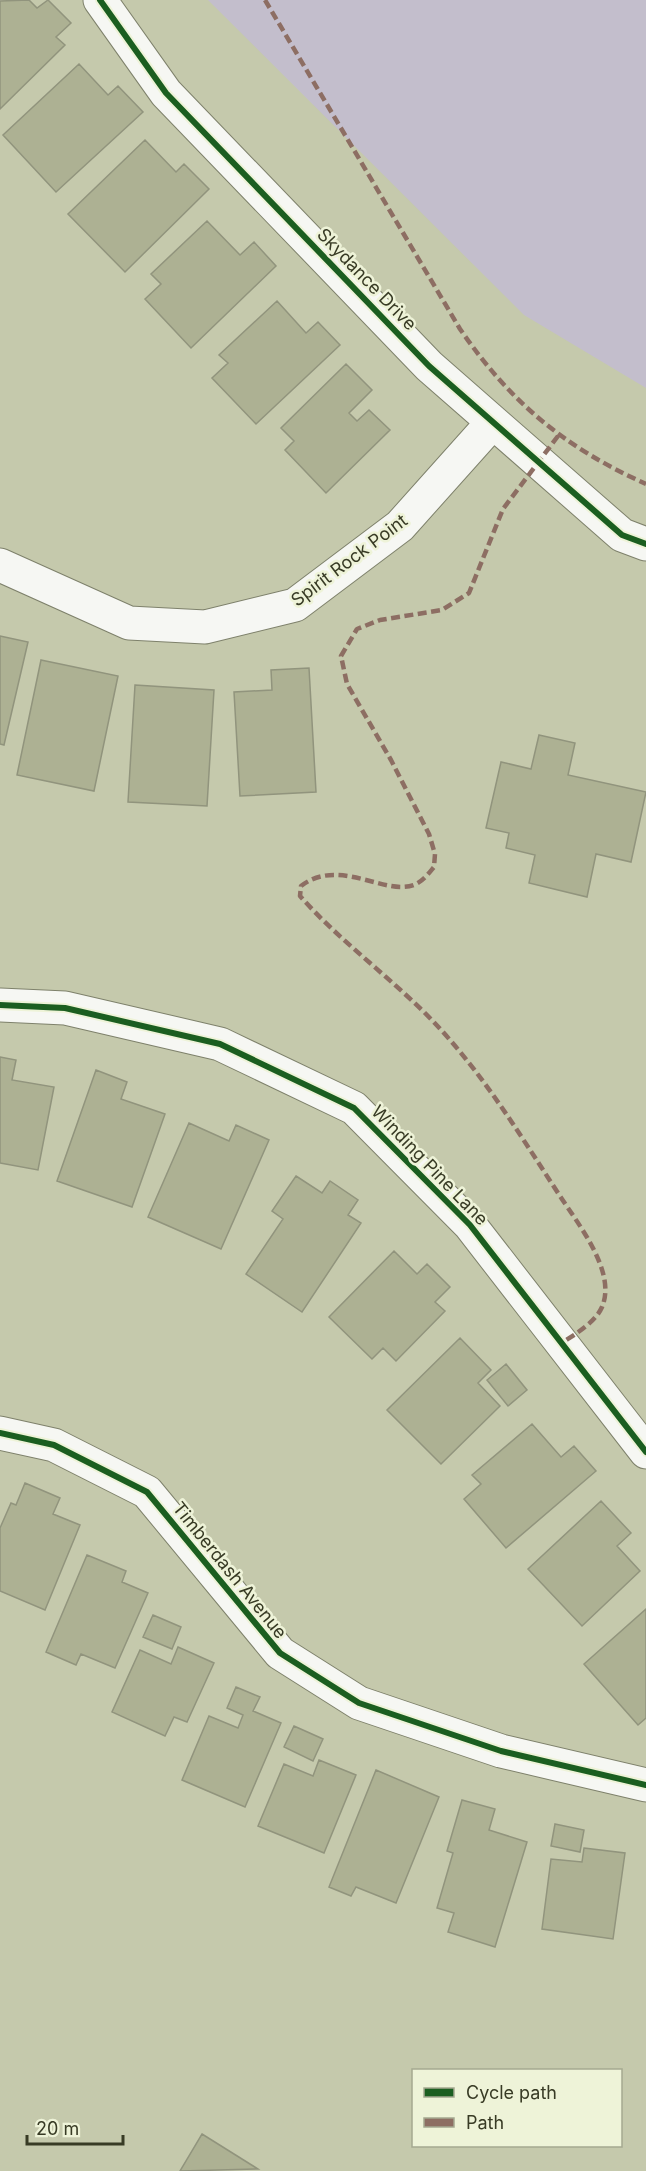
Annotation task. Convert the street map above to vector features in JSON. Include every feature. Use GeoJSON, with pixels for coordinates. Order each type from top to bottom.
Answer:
{"type":"FeatureCollection","features":[{"type":"Feature","properties":{"kind":"street","name":"Skydance Drive"},"geometry":{"type":"LineString","coordinates":[[100,0],[166,93],[429,366],[622,535],[646,544]]}},
{"type":"Feature","properties":{"kind":"street","name":"Spirit Rock Point"},"geometry":{"type":"LineString","coordinates":[[0,565],[129,623],[205,627],[295,604],[400,526],[493,422]]}},
{"type":"Feature","properties":{"kind":"street","name":"Winding Pine Lane"},"geometry":{"type":"LineString","coordinates":[[0,1005],[65,1008],[220,1044],[354,1108],[470,1225],[646,1452]]}},
{"type":"Feature","properties":{"kind":"street","name":"Timberdash Avenue"},"geometry":{"type":"LineString","coordinates":[[0,1433],[54,1445],[147,1492],[280,1653],[359,1703],[501,1751],[646,1785]]}},
{"type":"Feature","properties":{"kind":"shaded area"},"geometry":{"type":"Polygon","coordinates":[[[208,0],[646,0],[646,388],[524,315],[208,0]]]}},
{"type":"Feature","properties":{"kind":"building"},"geometry":{"type":"Polygon","coordinates":[[[29,0],[37,8],[48,0],[71,23],[56,37],[65,45],[0,109],[0,1],[29,0]]]}},
{"type":"Feature","properties":{"kind":"building"},"geometry":{"type":"Polygon","coordinates":[[[79,64],[108,95],[118,86],[143,112],[56,192],[3,135],[79,64]]]}},
{"type":"Feature","properties":{"kind":"building"},"geometry":{"type":"Polygon","coordinates":[[[145,140],[176,172],[184,164],[209,189],[125,272],[68,214],[145,140]]]}},
{"type":"Feature","properties":{"kind":"building"},"geometry":{"type":"Polygon","coordinates":[[[207,221],[240,255],[254,242],[276,266],[191,348],[145,299],[161,284],[151,274],[207,221]]]}},
{"type":"Feature","properties":{"kind":"building"},"geometry":{"type":"Polygon","coordinates":[[[277,301],[306,333],[318,322],[340,345],[256,424],[212,378],[228,363],[219,355],[277,301]]]}},
{"type":"Feature","properties":{"kind":"building"},"geometry":{"type":"Polygon","coordinates":[[[346,364],[372,390],[349,413],[357,421],[369,410],[390,430],[326,493],[285,450],[294,441],[281,428],[346,364]]]}},
{"type":"Feature","properties":{"kind":"building"},"geometry":{"type":"Polygon","coordinates":[[[0,636],[28,642],[4,745],[0,744],[0,636]]]}},
{"type":"Feature","properties":{"kind":"building"},"geometry":{"type":"Polygon","coordinates":[[[41,660],[118,676],[94,791],[17,775],[41,660]]]}},
{"type":"Feature","properties":{"kind":"building"},"geometry":{"type":"Polygon","coordinates":[[[309,668],[316,792],[240,796],[234,692],[272,690],[271,670],[309,668]]]}},
{"type":"Feature","properties":{"kind":"building"},"geometry":{"type":"Polygon","coordinates":[[[135,685],[214,690],[207,806],[128,802],[135,685]]]}},
{"type":"Feature","properties":{"kind":"building"},"geometry":{"type":"Polygon","coordinates":[[[539,735],[575,743],[568,775],[646,792],[631,862],[596,854],[587,897],[529,883],[535,855],[506,848],[509,833],[486,828],[501,762],[531,769],[539,735]]]}},
{"type":"Feature","properties":{"kind":"building"},"geometry":{"type":"Polygon","coordinates":[[[0,1057],[16,1060],[12,1080],[54,1087],[38,1170],[0,1163],[0,1057]]]}},
{"type":"Feature","properties":{"kind":"building"},"geometry":{"type":"Polygon","coordinates":[[[96,1070],[127,1082],[121,1099],[165,1114],[132,1207],[57,1181],[96,1070]]]}},
{"type":"Feature","properties":{"kind":"building"},"geometry":{"type":"Polygon","coordinates":[[[189,1123],[229,1141],[236,1125],[269,1140],[221,1249],[148,1217],[189,1123]]]}},
{"type":"Feature","properties":{"kind":"building"},"geometry":{"type":"Polygon","coordinates":[[[296,1176],[322,1193],[330,1181],[358,1200],[348,1215],[361,1223],[302,1312],[246,1274],[283,1219],[272,1211],[296,1176]]]}},
{"type":"Feature","properties":{"kind":"building"},"geometry":{"type":"Polygon","coordinates":[[[394,1251],[417,1274],[427,1264],[450,1287],[435,1302],[445,1311],[396,1361],[383,1348],[372,1359],[329,1317],[394,1251]]]}},
{"type":"Feature","properties":{"kind":"building"},"geometry":{"type":"Polygon","coordinates":[[[460,1338],[491,1370],[478,1383],[500,1406],[441,1464],[387,1410],[460,1338]]]}},
{"type":"Feature","properties":{"kind":"building"},"geometry":{"type":"Polygon","coordinates":[[[506,1364],[527,1390],[508,1406],[487,1380],[506,1364]]]}},
{"type":"Feature","properties":{"kind":"building"},"geometry":{"type":"Polygon","coordinates":[[[532,1424],[561,1457],[574,1446],[596,1471],[506,1548],[464,1499],[481,1484],[472,1475],[532,1424]]]}},
{"type":"Feature","properties":{"kind":"building"},"geometry":{"type":"Polygon","coordinates":[[[25,1483],[60,1498],[53,1514],[80,1525],[45,1610],[0,1591],[0,1528],[11,1503],[16,1505],[25,1483]]]}},
{"type":"Feature","properties":{"kind":"building"},"geometry":{"type":"Polygon","coordinates":[[[601,1501],[631,1533],[617,1546],[640,1571],[582,1626],[528,1569],[601,1501]]]}},
{"type":"Feature","properties":{"kind":"building"},"geometry":{"type":"Polygon","coordinates":[[[87,1555],[126,1571],[122,1582],[148,1593],[115,1668],[81,1654],[76,1665],[46,1652],[87,1555]]]}},
{"type":"Feature","properties":{"kind":"building"},"geometry":{"type":"Polygon","coordinates":[[[646,1609],[646,1718],[638,1725],[584,1664],[646,1609]]]}},
{"type":"Feature","properties":{"kind":"building"},"geometry":{"type":"Polygon","coordinates":[[[153,1615],[181,1627],[172,1649],[143,1637],[153,1615]]]}},
{"type":"Feature","properties":{"kind":"building"},"geometry":{"type":"Polygon","coordinates":[[[178,1647],[214,1663],[187,1722],[174,1717],[165,1736],[112,1712],[140,1650],[171,1664],[178,1647]]]}},
{"type":"Feature","properties":{"kind":"building"},"geometry":{"type":"Polygon","coordinates":[[[236,1687],[260,1697],[253,1711],[281,1723],[245,1807],[182,1780],[209,1716],[238,1728],[243,1715],[227,1708],[236,1687]]]}},
{"type":"Feature","properties":{"kind":"building"},"geometry":{"type":"Polygon","coordinates":[[[294,1726],[323,1739],[313,1761],[284,1747],[294,1726]]]}},
{"type":"Feature","properties":{"kind":"building"},"geometry":{"type":"Polygon","coordinates":[[[319,1760],[356,1775],[324,1853],[258,1826],[284,1764],[313,1776],[319,1760]]]}},
{"type":"Feature","properties":{"kind":"building"},"geometry":{"type":"Polygon","coordinates":[[[376,1770],[439,1797],[396,1903],[356,1887],[351,1896],[329,1887],[376,1770]]]}},
{"type":"Feature","properties":{"kind":"building"},"geometry":{"type":"Polygon","coordinates":[[[462,1800],[495,1809],[489,1830],[527,1842],[495,1947],[448,1932],[454,1913],[437,1908],[453,1853],[447,1851],[462,1800]]]}},
{"type":"Feature","properties":{"kind":"building"},"geometry":{"type":"Polygon","coordinates":[[[555,1824],[584,1830],[580,1852],[551,1846],[555,1824]]]}},
{"type":"Feature","properties":{"kind":"building"},"geometry":{"type":"Polygon","coordinates":[[[584,1848],[625,1853],[613,1939],[542,1929],[551,1859],[582,1862],[584,1848]]]}},
{"type":"Feature","properties":{"kind":"building"},"geometry":{"type":"Polygon","coordinates":[[[202,2134],[258,2169],[180,2171],[202,2134]]]}},
{"type":"Feature","properties":{"kind":"marked path"},"geometry":{"type":"LineString","coordinates":[[265,0],[460,329],[479,355],[499,379],[541,420],[590,455],[646,484]]}},
{"type":"Feature","properties":{"kind":"marked path"},"geometry":{"type":"LineString","coordinates":[[558,436],[503,509],[469,593],[442,610],[380,620],[357,629],[341,656],[347,684],[391,760],[429,834],[435,854],[434,867],[419,882],[404,887],[347,876],[331,875],[316,878],[301,886],[300,896],[329,926],[423,1011],[462,1055],[512,1123],[585,1234],[600,1264],[605,1293],[602,1307],[595,1318],[562,1343]]}},
{"type":"Feature","properties":{"kind":"cycle path"},"geometry":{"type":"LineString","coordinates":[[100,0],[166,93],[429,366],[622,535],[646,544]]}},
{"type":"Feature","properties":{"kind":"cycle path"},"geometry":{"type":"LineString","coordinates":[[0,1005],[65,1008],[220,1044],[354,1108],[470,1225],[646,1452]]}},
{"type":"Feature","properties":{"kind":"cycle path"},"geometry":{"type":"LineString","coordinates":[[0,1433],[54,1445],[147,1492],[280,1653],[359,1703],[501,1751],[646,1785]]}}]}
